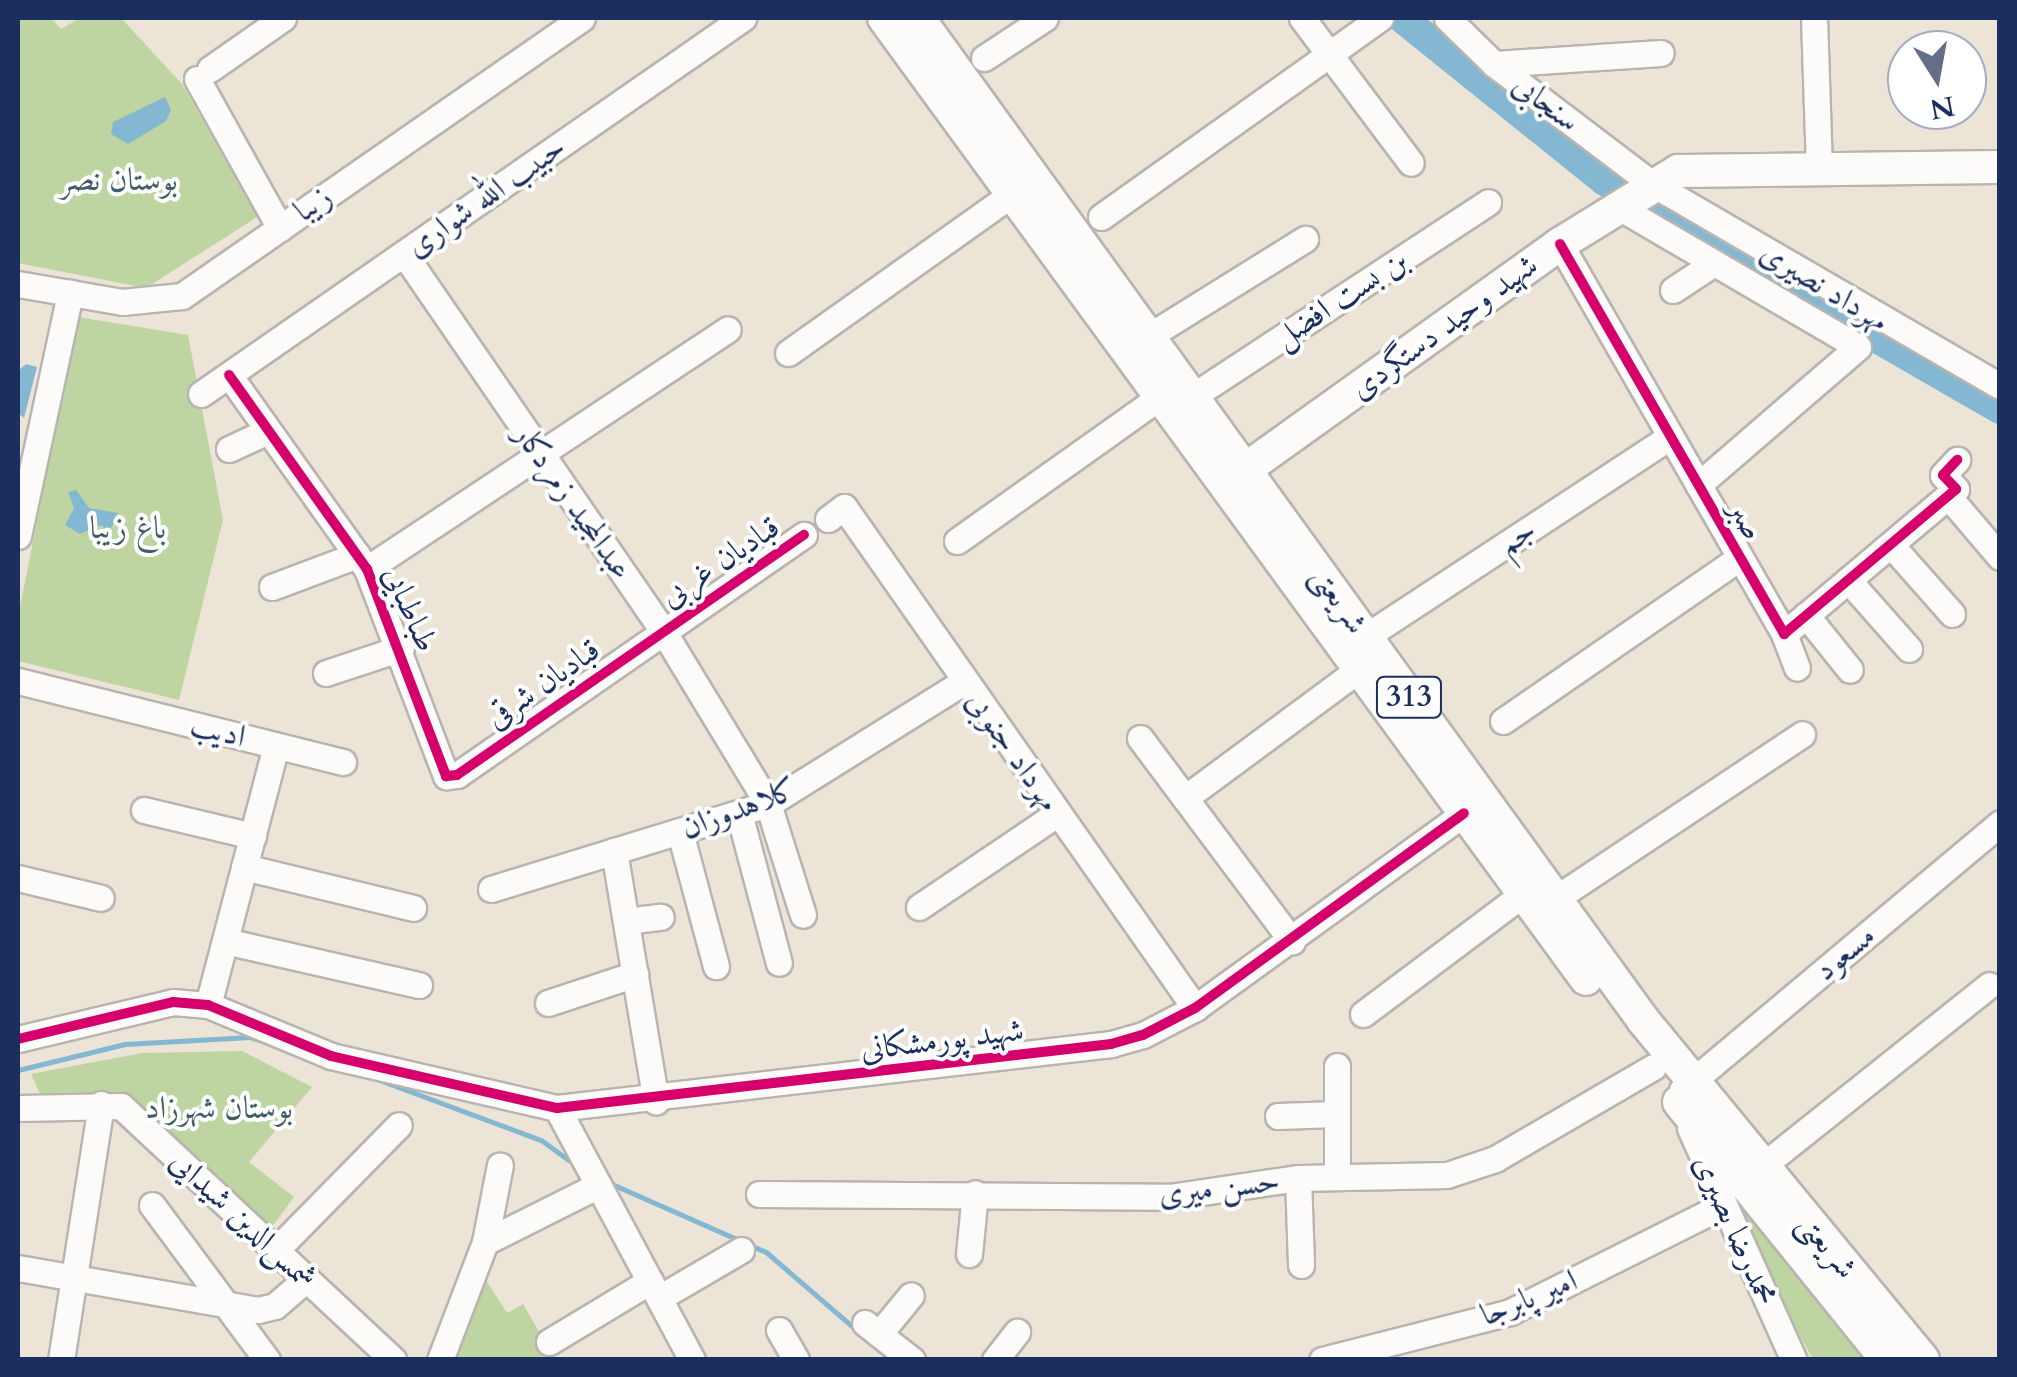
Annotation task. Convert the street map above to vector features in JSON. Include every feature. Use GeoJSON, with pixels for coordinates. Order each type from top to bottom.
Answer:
{"type":"FeatureCollection","features":[{"type":"Feature","properties":{"kind":"main road","name":"شریعتی"},"geometry":{"type":"LineString","coordinates":[[884,18],[1010,195],[1149,336],[1177,396]]}},
{"type":"Feature","properties":{"kind":"main road","name":"شریعتی"},"geometry":{"type":"LineString","coordinates":[[918,18],[1085,272],[1365,637],[1652,1067],[1760,1168],[1923,1360]]}},
{"type":"Feature","properties":{"kind":"main road","name":"شهید وحید دستگردی"},"geometry":{"type":"LineString","coordinates":[[1234,468],[1281,444],[1560,244],[1634,194],[1678,170],[2000,167]]}},
{"type":"Feature","properties":{"kind":"main road","name":"شریعتی"},"geometry":{"type":"LineString","coordinates":[[1234,468],[1358,670],[1464,813],[1539,896],[1681,1093],[1887,1360]]}},
{"type":"Feature","properties":{"kind":"street"},"geometry":{"type":"LineString","coordinates":[[280,228],[204,74],[283,18]]}},
{"type":"Feature","properties":{"kind":"street","name":"زیبا"},"geometry":{"type":"LineString","coordinates":[[18,284],[156,304],[182,296],[582,18]]}},
{"type":"Feature","properties":{"kind":"street","name":"حبیب الله شواری"},"geometry":{"type":"LineString","coordinates":[[202,394],[742,18]]}},
{"type":"Feature","properties":{"kind":"street"},"geometry":{"type":"LineString","coordinates":[[984,58],[1045,18]]}},
{"type":"Feature","properties":{"kind":"street"},"geometry":{"type":"LineString","coordinates":[[1302,18],[1410,163]]}},
{"type":"Feature","properties":{"kind":"street"},"geometry":{"type":"LineString","coordinates":[[1101,217],[1380,18]]}},
{"type":"Feature","properties":{"kind":"street","name":"سنجابی"},"geometry":{"type":"LineString","coordinates":[[1447,18],[1634,194]]}},
{"type":"Feature","properties":{"kind":"street"},"geometry":{"type":"LineString","coordinates":[[1814,18],[1818,168]]}},
{"type":"Feature","properties":{"kind":"street"},"geometry":{"type":"LineString","coordinates":[[1494,64],[1661,52]]}},
{"type":"Feature","properties":{"kind":"street"},"geometry":{"type":"LineString","coordinates":[[1634,194],[1714,263],[1858,348],[1698,485]]}},
{"type":"Feature","properties":{"kind":"street","name":"مهرداد نصیری"},"geometry":{"type":"LineString","coordinates":[[1634,194],[2000,386]]}},
{"type":"Feature","properties":{"kind":"street"},"geometry":{"type":"LineString","coordinates":[[788,353],[1010,195]]}},
{"type":"Feature","properties":{"kind":"street","name":"بن بست افضل"},"geometry":{"type":"LineString","coordinates":[[957,541],[1177,396],[1488,202]]}},
{"type":"Feature","properties":{"kind":"street"},"geometry":{"type":"LineString","coordinates":[[1149,336],[1304,239]]}},
{"type":"Feature","properties":{"kind":"street","name":"صبر"},"geometry":{"type":"LineString","coordinates":[[1560,244],[1784,634],[1798,668]]}},
{"type":"Feature","properties":{"kind":"street","name":"عبدالمجید زمردکار"},"geometry":{"type":"LineString","coordinates":[[404,254],[663,631],[768,804],[803,915]]}},
{"type":"Feature","properties":{"kind":"street"},"geometry":{"type":"LineString","coordinates":[[1673,290],[1714,263]]}},
{"type":"Feature","properties":{"kind":"street"},"geometry":{"type":"LineString","coordinates":[[18,536],[70,293]]}},
{"type":"Feature","properties":{"kind":"street"},"geometry":{"type":"LineString","coordinates":[[272,587],[362,562],[728,329]]}},
{"type":"Feature","properties":{"kind":"street","name":"طباطبایی"},"geometry":{"type":"LineString","coordinates":[[229,375],[362,562],[452,776]]}},
{"type":"Feature","properties":{"kind":"street"},"geometry":{"type":"LineString","coordinates":[[228,449],[268,431]]}},
{"type":"Feature","properties":{"kind":"street","name":"جم"},"geometry":{"type":"LineString","coordinates":[[1365,637],[1670,437]]}},
{"type":"Feature","properties":{"kind":"street"},"geometry":{"type":"LineString","coordinates":[[1784,634],[1956,489],[1943,475],[1958,460]]}},
{"type":"Feature","properties":{"kind":"street"},"geometry":{"type":"LineString","coordinates":[[1948,496],[2000,557]]}},
{"type":"Feature","properties":{"kind":"street","name":"مهرداد جنوبی"},"geometry":{"type":"LineString","coordinates":[[828,518],[844,507],[1194,1008]]}},
{"type":"Feature","properties":{"kind":"street","name":"قبادیان غربی"},"geometry":{"type":"LineString","coordinates":[[663,631],[804,535]]}},
{"type":"Feature","properties":{"kind":"street"},"geometry":{"type":"LineString","coordinates":[[1890,544],[1952,614]]}},
{"type":"Feature","properties":{"kind":"street"},"geometry":{"type":"LineString","coordinates":[[1503,721],[1739,558]]}},
{"type":"Feature","properties":{"kind":"street"},"geometry":{"type":"LineString","coordinates":[[1848,580],[1909,648]]}},
{"type":"Feature","properties":{"kind":"street"},"geometry":{"type":"LineString","coordinates":[[1806,616],[1850,670]]}},
{"type":"Feature","properties":{"kind":"street","name":"قبادیان شرقی"},"geometry":{"type":"LineString","coordinates":[[452,776],[663,631]]}},
{"type":"Feature","properties":{"kind":"street"},"geometry":{"type":"LineString","coordinates":[[326,673],[401,648]]}},
{"type":"Feature","properties":{"kind":"street"},"geometry":{"type":"LineString","coordinates":[[1185,798],[1358,670]]}},
{"type":"Feature","properties":{"kind":"street","name":"ادیب"},"geometry":{"type":"LineString","coordinates":[[18,681],[276,746],[208,1005]]}},
{"type":"Feature","properties":{"kind":"street","name":"کلاهدوزان"},"geometry":{"type":"LineString","coordinates":[[491,889],[768,804],[964,682]]}},
{"type":"Feature","properties":{"kind":"street"},"geometry":{"type":"LineString","coordinates":[[1363,1014],[1539,896],[1802,734]]}},
{"type":"Feature","properties":{"kind":"street"},"geometry":{"type":"LineString","coordinates":[[1140,738],[1292,941]]}},
{"type":"Feature","properties":{"kind":"street"},"geometry":{"type":"LineString","coordinates":[[276,746],[344,762]]}},
{"type":"Feature","properties":{"kind":"street"},"geometry":{"type":"LineString","coordinates":[[144,810],[252,836]]}},
{"type":"Feature","properties":{"kind":"street","name":"شهید پورمشکانی"},"geometry":{"type":"LineString","coordinates":[[18,1040],[173,1002],[208,1005],[331,1056],[557,1108],[656,1101],[1110,1044],[1143,1036],[1194,1008],[1292,941],[1464,813]]}},
{"type":"Feature","properties":{"kind":"street"},"geometry":{"type":"LineString","coordinates":[[739,814],[779,962]]}},
{"type":"Feature","properties":{"kind":"street"},"geometry":{"type":"LineString","coordinates":[[919,907],[1056,814]]}},
{"type":"Feature","properties":{"kind":"street","name":"مسعود"},"geometry":{"type":"LineString","coordinates":[[1681,1093],[2000,823]]}},
{"type":"Feature","properties":{"kind":"street"},"geometry":{"type":"LineString","coordinates":[[680,832],[716,966]]}},
{"type":"Feature","properties":{"kind":"street"},"geometry":{"type":"LineString","coordinates":[[614,851],[656,1101]]}},
{"type":"Feature","properties":{"kind":"street"},"geometry":{"type":"LineString","coordinates":[[244,868],[414,908]]}},
{"type":"Feature","properties":{"kind":"street"},"geometry":{"type":"LineString","coordinates":[[18,878],[101,898]]}},
{"type":"Feature","properties":{"kind":"street"},"geometry":{"type":"LineString","coordinates":[[626,921],[660,917]]}},
{"type":"Feature","properties":{"kind":"street"},"geometry":{"type":"LineString","coordinates":[[225,941],[419,985]]}},
{"type":"Feature","properties":{"kind":"street"},"geometry":{"type":"LineString","coordinates":[[548,1002],[635,974]]}},
{"type":"Feature","properties":{"kind":"street"},"geometry":{"type":"LineString","coordinates":[[1760,1168],[1989,984]]}},
{"type":"Feature","properties":{"kind":"street"},"geometry":{"type":"LineString","coordinates":[[1336,1178],[1337,1066]]}},
{"type":"Feature","properties":{"kind":"street","name":"حسن میری"},"geometry":{"type":"LineString","coordinates":[[758,1194],[1169,1197],[1298,1178],[1472,1169],[1652,1067]]}},
{"type":"Feature","properties":{"kind":"street","name":"محمدرضا بصیری"},"geometry":{"type":"LineString","coordinates":[[1681,1093],[1724,1204],[1794,1360]]}},
{"type":"Feature","properties":{"kind":"street"},"geometry":{"type":"LineString","coordinates":[[20,1102],[101,1104],[61,1360]]}},
{"type":"Feature","properties":{"kind":"street","name":"شمس‌الدین شیدایی"},"geometry":{"type":"LineString","coordinates":[[101,1104],[120,1106],[393,1360]]}},
{"type":"Feature","properties":{"kind":"street"},"geometry":{"type":"LineString","coordinates":[[557,1108],[692,1360]]}},
{"type":"Feature","properties":{"kind":"street"},"geometry":{"type":"LineString","coordinates":[[1278,1116],[1336,1114]]}},
{"type":"Feature","properties":{"kind":"street"},"geometry":{"type":"LineString","coordinates":[[276,1250],[399,1125]]}},
{"type":"Feature","properties":{"kind":"street"},"geometry":{"type":"LineString","coordinates":[[440,1360],[493,1240],[500,1166]]}},
{"type":"Feature","properties":{"kind":"street"},"geometry":{"type":"LineString","coordinates":[[1298,1178],[1300,1265]]}},
{"type":"Feature","properties":{"kind":"street"},"geometry":{"type":"LineString","coordinates":[[493,1240],[599,1185]]}},
{"type":"Feature","properties":{"kind":"street"},"geometry":{"type":"LineString","coordinates":[[969,1254],[975,1193]]}},
{"type":"Feature","properties":{"kind":"street","name":"امیر پابرجا"},"geometry":{"type":"LineString","coordinates":[[1322,1360],[1510,1312],[1724,1204]]}},
{"type":"Feature","properties":{"kind":"street"},"geometry":{"type":"LineString","coordinates":[[152,1205],[267,1360]]}},
{"type":"Feature","properties":{"kind":"street"},"geometry":{"type":"LineString","coordinates":[[549,1342],[741,1250]]}},
{"type":"Feature","properties":{"kind":"street"},"geometry":{"type":"LineString","coordinates":[[18,1268],[268,1309],[305,1280]]}},
{"type":"Feature","properties":{"kind":"street"},"geometry":{"type":"LineString","coordinates":[[886,1344],[911,1295]]}},
{"type":"Feature","properties":{"kind":"street"},"geometry":{"type":"LineString","coordinates":[[779,1330],[796,1360]]}},
{"type":"Feature","properties":{"kind":"street"},"geometry":{"type":"LineString","coordinates":[[994,1360],[1017,1332]]}},
{"type":"Feature","properties":{"kind":"green space","name":"بوستان نصر"},"geometry":{"type":"Polygon","coordinates":[[[18,18],[51,18],[61,29],[80,18],[121,18],[182,84],[257,217],[146,288],[18,263],[18,18]]]}},
{"type":"Feature","properties":{"kind":"green space","name":"باغ زیبا"},"geometry":{"type":"Polygon","coordinates":[[[78,317],[188,335],[223,520],[179,700],[18,661],[18,617],[78,317]]]}},
{"type":"Feature","properties":{"kind":"green space","name":"بوستان شهرزاد"},"geometry":{"type":"Polygon","coordinates":[[[242,1051],[312,1087],[249,1162],[294,1197],[267,1234],[128,1099],[41,1096],[31,1074],[142,1053],[242,1051]]]}},
{"type":"Feature","properties":{"kind":"green space"},"geometry":{"type":"Polygon","coordinates":[[[1739,1200],[1872,1359],[1813,1359],[1771,1286],[1739,1200]]]}},
{"type":"Feature","properties":{"kind":"green space"},"geometry":{"type":"Polygon","coordinates":[[[486,1280],[507,1313],[523,1304],[555,1359],[449,1360],[486,1280]]]}},
{"type":"Feature","properties":{"kind":"water"},"geometry":{"type":"Polygon","coordinates":[[[165,97],[171,110],[166,121],[128,144],[111,134],[113,122],[165,97]]]}},
{"type":"Feature","properties":{"kind":"water"},"geometry":{"type":"Polygon","coordinates":[[[26,364],[37,367],[24,418],[18,413],[18,371],[26,364]]]}},
{"type":"Feature","properties":{"kind":"water"},"geometry":{"type":"Polygon","coordinates":[[[76,490],[89,508],[118,513],[109,532],[101,525],[80,534],[65,525],[74,508],[68,492],[76,490]]]}},
{"type":"Feature","properties":{"kind":"waterway"},"geometry":{"type":"LineString","coordinates":[[1402,18],[1605,181],[2000,409]]}},
{"type":"Feature","properties":{"kind":"waterway"},"geometry":{"type":"LineString","coordinates":[[18,1070],[125,1044],[250,1037],[268,1043]]}},
{"type":"Feature","properties":{"kind":"waterway"},"geometry":{"type":"LineString","coordinates":[[374,1078],[541,1140],[574,1164]]}},
{"type":"Feature","properties":{"kind":"waterway"},"geometry":{"type":"LineString","coordinates":[[605,1181],[766,1252],[889,1358]]}},
{"type":"Feature","properties":{"kind":"cycle path"},"geometry":{"type":"LineString","coordinates":[[1560,244],[1784,634],[1956,489],[1943,475],[1957,460]]}},
{"type":"Feature","properties":{"kind":"cycle path"},"geometry":{"type":"LineString","coordinates":[[229,375],[367,569],[446,776],[457,775],[804,535]]}},
{"type":"Feature","properties":{"kind":"cycle path"},"geometry":{"type":"LineString","coordinates":[[18,1039],[173,1002],[208,1005],[331,1056],[557,1108],[1111,1044],[1143,1035],[1195,1008],[1464,813]]}}]}
